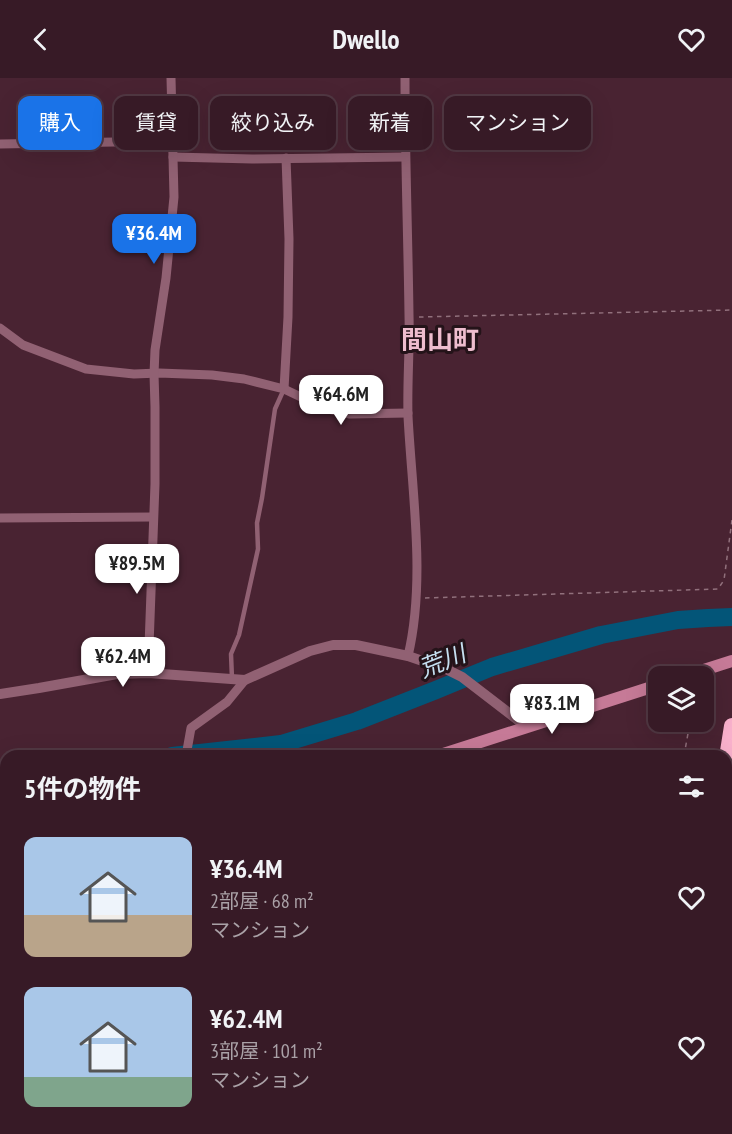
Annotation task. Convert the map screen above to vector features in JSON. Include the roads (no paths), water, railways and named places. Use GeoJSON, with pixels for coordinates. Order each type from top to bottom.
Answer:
{"type":"FeatureCollection","features":[{"type":"Feature","properties":{"kind":"highway"},"geometry":{"type":"LineString","coordinates":[[728,750],[732,726]]}},
{"type":"Feature","properties":{"kind":"main road"},"geometry":{"type":"LineString","coordinates":[[714,667],[732,661]]}},
{"type":"Feature","properties":{"kind":"main road"},"geometry":{"type":"LineString","coordinates":[[456,750],[648,688]]}},
{"type":"Feature","properties":{"kind":"street"},"geometry":{"type":"LineString","coordinates":[[171,78],[171,96]]}},
{"type":"Feature","properties":{"kind":"street"},"geometry":{"type":"LineString","coordinates":[[405,78],[410,317],[408,413],[415,529],[416,599],[408,656]]}},
{"type":"Feature","properties":{"kind":"street"},"geometry":{"type":"LineString","coordinates":[[0,144],[114,142]]}},
{"type":"Feature","properties":{"kind":"street"},"geometry":{"type":"LineString","coordinates":[[148,673],[155,484],[155,350],[166,278],[174,197],[173,150]]}},
{"type":"Feature","properties":{"kind":"street"},"geometry":{"type":"LineString","coordinates":[[173,157],[405,157]]}},
{"type":"Feature","properties":{"kind":"street"},"geometry":{"type":"LineString","coordinates":[[284,389],[289,250],[286,158]]}},
{"type":"Feature","properties":{"kind":"street"},"geometry":{"type":"LineString","coordinates":[[0,328],[23,345],[86,369],[134,374],[212,375],[244,379],[284,389],[324,408],[350,414],[408,413]]}},
{"type":"Feature","properties":{"kind":"street"},"geometry":{"type":"LineString","coordinates":[[0,518],[153,517]]}},
{"type":"Feature","properties":{"kind":"street"},"geometry":{"type":"LineString","coordinates":[[0,694],[117,674],[148,673],[245,680],[310,651],[333,645],[356,645],[408,656],[446,669],[462,677],[527,727]]}},
{"type":"Feature","properties":{"kind":"street"},"geometry":{"type":"LineString","coordinates":[[187,750],[191,728],[227,702],[245,680]]}},
{"type":"Feature","properties":{"kind":"lane"},"geometry":{"type":"LineString","coordinates":[[232,680],[231,654],[239,635],[258,549],[257,523],[275,409],[284,389]]}},
{"type":"Feature","properties":{"kind":"waterway","name":"荒川"},"geometry":{"type":"LineString","coordinates":[[226,750],[281,744],[357,721],[492,667],[601,635],[678,620],[732,617]]}},
{"type":"Feature","properties":{"kind":"district","name":"間山町"},"geometry":{"type":"Point","coordinates":[440,339]}}]}
